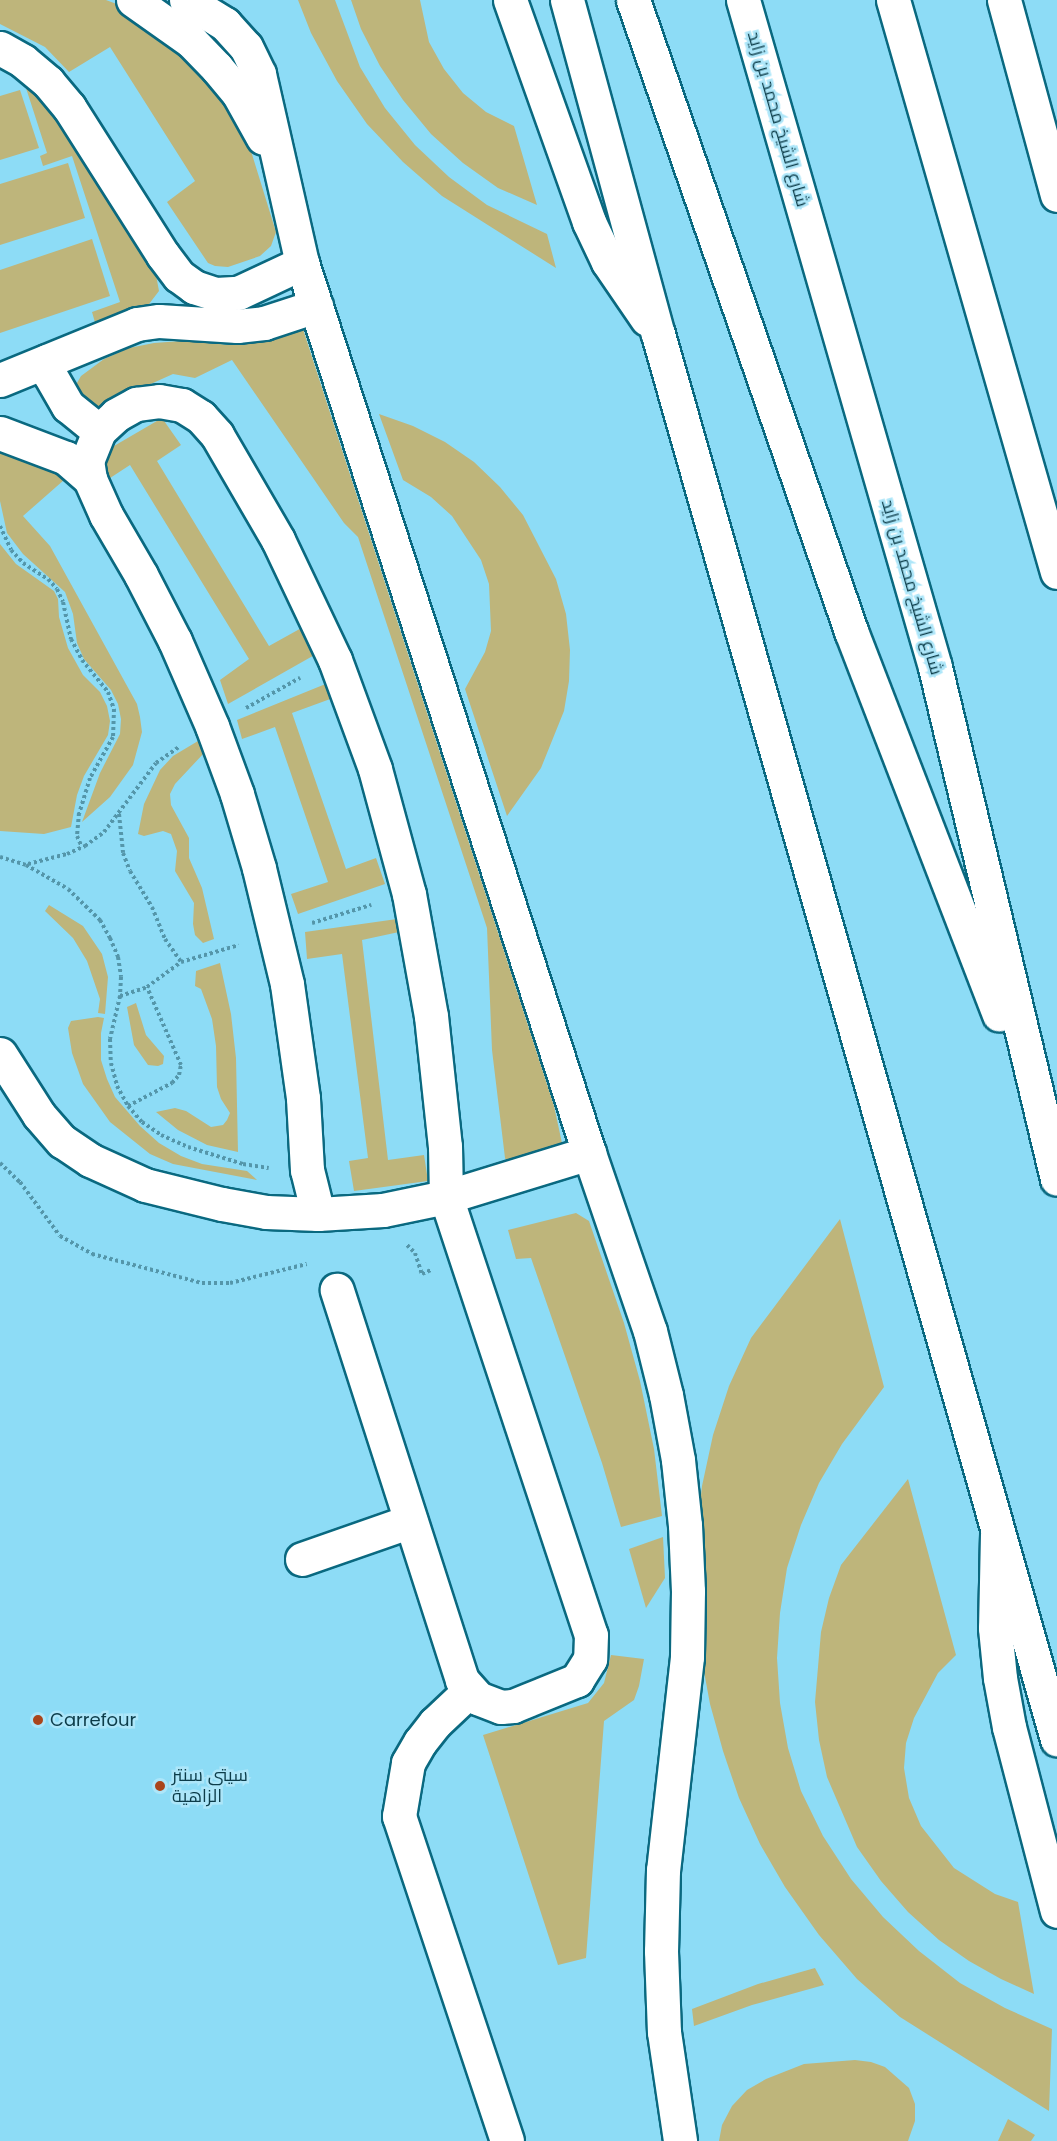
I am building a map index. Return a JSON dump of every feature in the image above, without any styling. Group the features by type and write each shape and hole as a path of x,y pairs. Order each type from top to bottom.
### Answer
{"main road":[{"path":"133,0 191,41 217,68 238,93 279,169"},
{"path":"186,0 225,24 246,47 259,74 302,263 589,1153 650,1331 668,1406 685,1525 688,1591 687,1657 663,1870 661,1951 664,2032 680,2141"},
{"path":"510,0 589,222 608,262 631,299 658,334"},
{"path":"567,0 658,334 1057,1739"},
{"path":"633,0 851,631 1044,1131"},
{"name":"شارع الشيخ محمد بن زايد","path":"743,0 785,139 935,667 1057,1179"},
{"path":"893,0 1057,572"},
{"path":"1004,0 1057,195"},
{"path":"0,48 23,61 48,82 69,106 163,255 179,276 194,287 216,294 238,293 302,263"},
{"path":"159,321 179,276"},
{"path":"0,380 137,324 159,321 237,326 264,323 316,306"},
{"path":"47,361 50,375 68,406 99,431"},
{"path":"318,1214 308,1170 298,1053 285,974 240,805 212,726 175,641 141,574 97,498 90,479 87,461 99,431 116,415 136,404 159,401 182,405 201,417 217,435 278,540 335,660 375,769 409,894 432,1027 445,1146 446,1197 464,1259 591,1635 592,1647 585,1670 577,1680 513,1706 489,1704 469,1690 462,1680 337,1290"},
{"path":"0,433 66,458 90,479"},
{"path":"0,1054 39,1115 62,1141 120,1176 145,1185 222,1204 266,1212 318,1214 383,1210 446,1197 589,1153"},
{"path":"302,1560 411,1521"},
{"path":"998,1530 994,1579 1000,1678 1009,1727 1057,1911"},
{"path":"469,1690 435,1723 420,1742 408,1763 399,1816 507,2141"}],"path":[{"path":"0,526 11,550 23,563 48,579 57,589 63,602 71,639 82,660 108,692 114,709 113,737 90,778 79,813 77,836 82,847"},
{"path":"26,865 82,847 104,832 156,763 212,726 335,660"},
{"path":"118,813 121,843 130,871 152,907 165,939 181,962"},
{"path":"0,857 26,865 68,889 100,921 110,938 121,977 120,996 110,1039 111,1063 117,1086 128,1106 142,1122 161,1135 188,1147 243,1164 308,1170"},
{"path":"128,1106 171,1083 179,1075 181,1065 147,987"},
{"path":"0,1163 20,1182 60,1236 92,1254 202,1283 230,1283 312,1262"},
{"path":"400,1241 415,1253 422,1274 464,1259"}],"shaded area":[{"path":"0,0 106,0 122,6 177,46 225,101 251,151 276,232 271,246 260,256 228,267 208,263 167,202 195,181 110,47 69,72 45,47 0,24"},
{"path":"298,0 335,0 360,67 385,108 415,145 449,177 487,205 547,234 556,268 442,196 403,162 367,124 337,81 311,33"},
{"path":"351,0 420,0 429,42 444,69 463,93 486,112 514,126 537,205 498,188 463,163 431,134 403,100 380,66 361,29"},
{"path":"26,88 32,90 82,155 156,275 159,291 149,304 96,326 92,312 120,302 72,156 43,166 40,156 47,153"},
{"path":"20,90 39,148 0,160 0,96"},
{"path":"68,163 85,218 0,245 0,184"},
{"path":"92,239 110,296 0,333 0,270"},
{"path":"303,329 554,1106 562,1143 508,1164 505,1158 492,1050 487,928 358,537 344,523 232,360 195,378 173,374 95,409 74,388 81,376 104,359 129,348 181,341 231,345"},
{"path":"379,414 413,426 445,442 474,462 500,487 523,515 556,579 566,614 570,650 569,681 564,711 541,768 507,816 465,689 485,652 491,631 489,584 481,560 452,516 431,497 403,480"},
{"path":"162,418 181,445 157,461 269,646 305,626 318,653 228,704 220,680 249,659 130,465 107,480 103,464 114,446"},
{"path":"0,448 46,465 64,480 23,516 50,546 137,704 140,717 142,732 133,765 110,797 82,822 100,773 120,734 121,719 118,704 111,690 84,659 77,643 73,614 65,592 23,554 7,533 0,501"},
{"path":"0,544 16,564 54,591 58,599 59,617 68,648 83,675 100,692 107,706 110,721 108,735 84,776 77,795 71,827 44,834 0,831"},
{"path":"328,683 333,698 292,713 346,869 376,858 385,884 298,914 291,894 328,882 275,727 242,739 237,720"},
{"path":"198,741 204,753 175,784 170,794 171,805 189,838 189,858 202,888 214,939 203,943 195,935 194,903 175,871 177,851 171,834 163,831 144,836 138,834 144,804 160,770 173,756"},
{"path":"49,905 83,926 102,954 108,977 105,1014 98,1013 100,999 87,961 73,938 45,911"},
{"path":"397,919 399,932 362,940 388,1160 424,1155 428,1181 354,1191 349,1161 368,1158 342,954 307,959 305,932"},
{"path":"220,963 231,1014 236,1058 238,1152 207,1145 178,1130 156,1112 175,1108 186,1111 211,1127 223,1125 227,1120 230,1113 217,1087 216,1046 212,1019 201,989 195,986 196,971"},
{"path":"136,1003 146,1035 164,1056 163,1064 158,1066 148,1065 134,1045 127,1007"},
{"path":"104,1018 101,1033 101,1060 107,1079 115,1097 140,1126 159,1143 181,1156 202,1164 247,1171 257,1180 173,1164 150,1154 110,1122 83,1084 72,1053 68,1028 71,1021"},
{"path":"576,1213 589,1221 624,1323 640,1381 654,1449 662,1516 621,1527 602,1463 531,1258 516,1259 508,1230"},
{"path":"840,1219 884,1387 842,1444 819,1483 801,1525 787,1568 780,1613 777,1658 780,1703 788,1748 801,1791 823,1836 851,1879 883,1917 919,1951 960,1983 1005,2008 1052,2029 1049,2111 900,2017 857,1979 819,1935 785,1887 760,1844 739,1798 710,1704 700,1650 696,1541 702,1486 713,1435 729,1386 751,1338"},
{"path":"908,1479 956,1655 938,1673 914,1718 906,1743 904,1768 909,1798 921,1826 954,1868 995,1894 1018,1902 1034,1994 969,1961 939,1940 908,1912 881,1881 857,1847 827,1777 819,1740 815,1702 821,1632 829,1598 841,1565"},
{"path":"663,1537 665,1578 646,1608 629,1549"},
{"path":"611,1655 644,1659 634,1700 604,1721 586,1958 558,1965 483,1735 588,1703 604,1683"},
{"path":"815,1968 824,1985 752,2005 694,2026 692,2009 758,1984"},
{"path":"855,2060 885,2067 909,2088 915,2104 915,2121 908,2141 719,2141 722,2125 732,2106 747,2090 766,2079 804,2064"},
{"path":"1008,2119 1035,2135 1031,2141 998,2141"}],"place":[{"name":"Carrefour","path":"38,1720"},
{"name":"سيتي سنتر الزاهية","path":"160,1786"}]}
